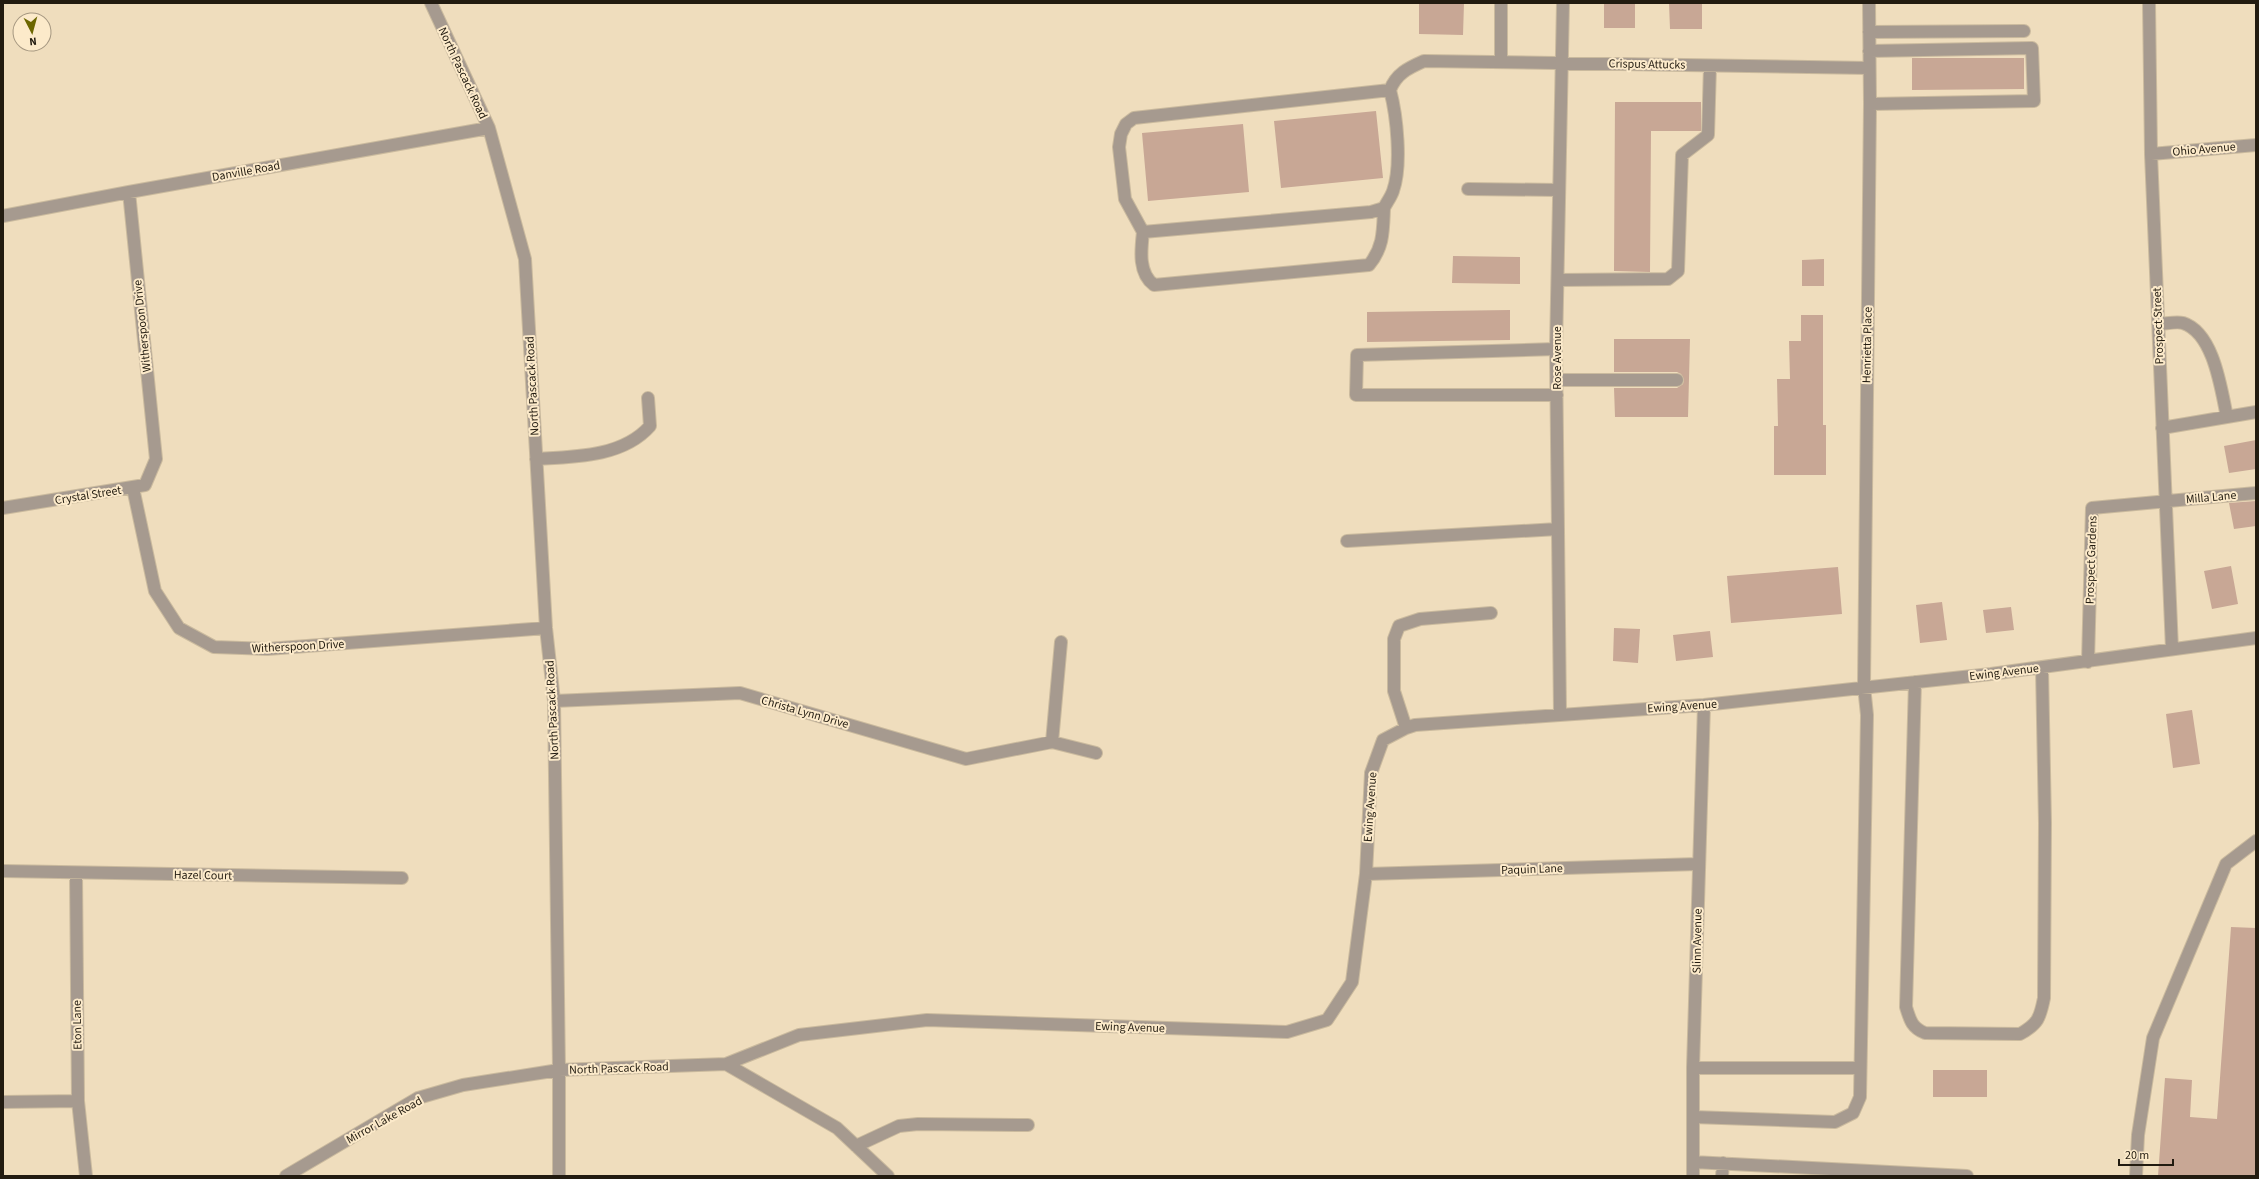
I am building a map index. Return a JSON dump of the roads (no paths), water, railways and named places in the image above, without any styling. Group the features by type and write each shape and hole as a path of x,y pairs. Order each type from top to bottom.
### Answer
{"street":[{"name":"North Pascack Road","path":"431,3 489,128 525,259 546,628 554,701 559,1070 726,1064"},
{"path":"1501,3 1501,62"},
{"name":"Rose Avenue","path":"1560,714 1556,349 1563,3"},
{"name":"Henrietta Place","path":"1693,1117 1835,1122 1853,1113 1860,1097 1867,715 1864,686 1870,104 1869,3"},
{"name":"Prospect Street","path":"2149,3 2151,154 2172,649"},
{"path":"1869,32 2024,31"},
{"path":"1869,51 2032,48 2034,101 1870,104"},
{"name":"Crispus Attucks","path":"1390,90 1394,79 1408,68 1424,61 1869,68"},
{"path":"1558,280 1668,279 1678,271 1682,155 1708,135 1710,66"},
{"path":"1390,90 1396,133 1397,172 1393,191 1384,208 1381,245 1377,255 1369,265 1154,285 1148,281 1142,268 1143,232 1125,199 1119,147 1121,134 1126,124 1134,118 1390,90"},
{"name":"Danville Road","path":"3,216 489,128"},
{"name":"Ohio Avenue","path":"2151,154 2256,145"},
{"path":"1468,189 1559,190"},
{"name":"Witherspoon Drive","path":"129,192 156,459"},
{"path":"1143,232 1371,212 1384,208"},
{"path":"2158,324 2182,322 2198,332 2208,349 2220,381 2227,417"},
{"path":"1556,349 1357,356 1356,395 1557,395"},
{"path":"1557,380 1677,380"},
{"path":"536,458 589,456 640,437 650,426 648,398"},
{"path":"2162,428 2256,412"},
{"name":"Crystal Street","path":"3,508 145,485 156,459"},
{"name":"Witherspoon Drive","path":"133,488 155,591 179,628 214,647 267,649 546,628"},
{"name":"Milla Lane","path":"2166,501 2256,493"},
{"name":"Prospect Gardens","path":"2088,662 2092,508 2166,501"},
{"path":"1347,540 1558,528"},
{"path":"1406,728 1394,691 1394,639 1399,626 1420,619 1491,613"},
{"name":"Ewing Avenue","path":"726,1064 799,1035 927,1020 1287,1032 1327,1020 1352,982 1366,874 1371,772 1383,740 1406,728 1560,714 1704,705 1864,686 2042,668 2256,638"},
{"path":"1052,742 1061,642"},
{"path":"1915,682 1906,1007 1909,1020 1915,1029 1925,1033 2020,1034 2033,1027 2041,1015 2044,998 2046,824 2042,668"},
{"name":"Christa Lynn Drive","path":"554,701 740,693 966,759 1052,742 1096,753"},
{"name":"Slinn Avenue","path":"1693,1176 1698,864 1704,705"},
{"path":"2136,1176 2138,1135 2153,1038 2226,864 2256,841"},
{"name":"Paquin Lane","path":"1366,874 1698,864"},
{"name":"Hazel Court","path":"3,871 76,874 402,878"},
{"name":"Eton Lane","path":"76,874 78,1101 86,1176"},
{"path":"726,1064 836,1128 888,1176"},
{"path":"1694,1068 1860,1068"},
{"path":"558,1176 559,1070"},
{"name":"Mirror Lake Road","path":"286,1176 418,1098 463,1084 559,1070"},
{"path":"3,1102 78,1101"},
{"path":"856,1146 899,1126 918,1124 1028,1125"},
{"path":"1693,1162 1968,1176"},
{"path":"1722,1176 1723,1163"}]}
